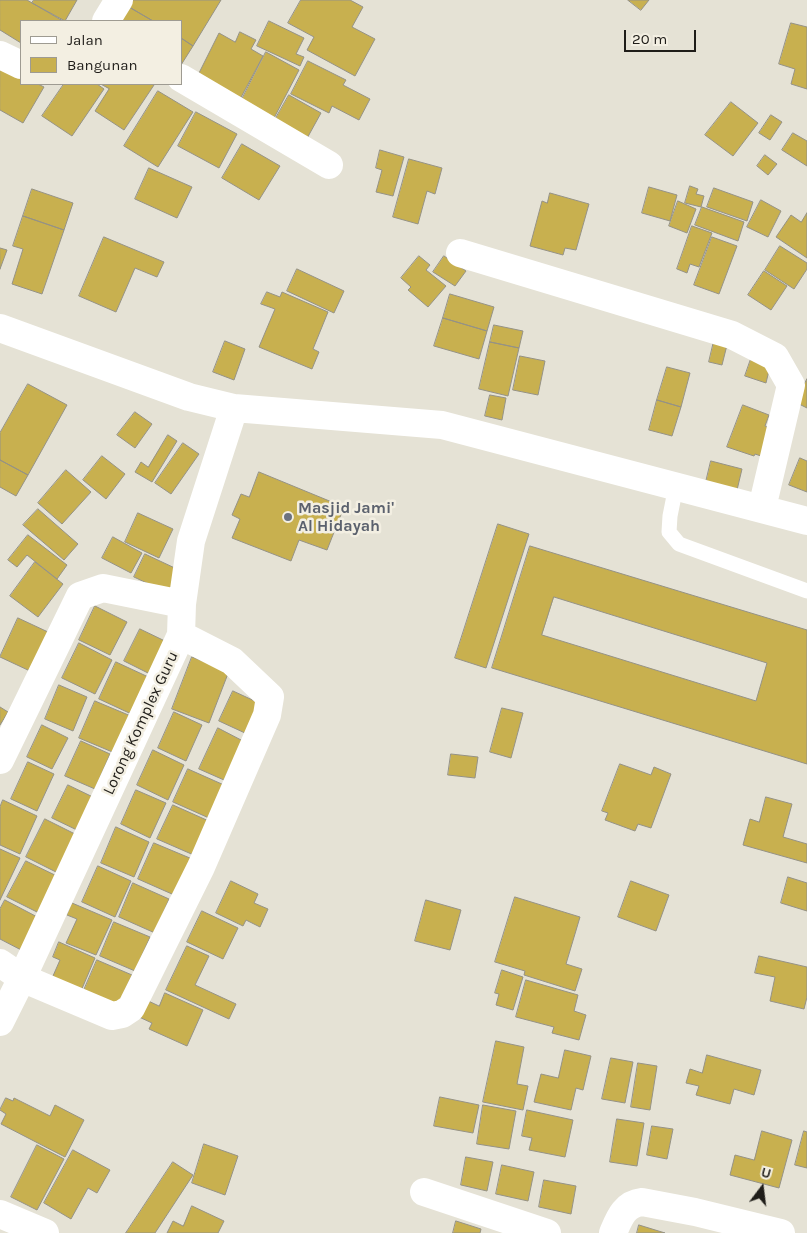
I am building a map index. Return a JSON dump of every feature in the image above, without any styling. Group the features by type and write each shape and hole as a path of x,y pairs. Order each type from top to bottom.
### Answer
{"street":[{"path":"107,20 119,0"},
{"path":"0,55 20,65"},
{"path":"182,79 330,165"},
{"path":"460,253 732,335 775,357 791,385 762,508"},
{"path":"0,328 189,397 234,408 442,424 807,520"},
{"name":"Lorong Komplex Guru","path":"0,1022 11,970 181,634 182,604 191,541 234,408"},
{"path":"0,760 80,596 103,588 182,604"},
{"path":"11,970 112,1016 122,1014 131,1008 201,867 267,715 270,697 232,661 181,634"},
{"path":"424,1192 547,1233"},
{"path":"614,1233 622,1212 636,1202 642,1202 691,1222 781,1233"},
{"path":"0,1214 46,1233"}],"lane":[{"path":"676,486 669,532 679,544 807,591"}],"building":[{"path":"0,0 27,0 61,20 20,20 20,42 0,30"},
{"path":"34,0 77,0 66,20 32,3"},
{"path":"133,0 221,0 193,46 182,39 182,20 151,20 129,7"},
{"path":"301,0 350,0 363,7 352,27 375,39 355,76 307,50 314,37 288,23"},
{"path":"628,0 649,0 641,10"},
{"path":"129,7 151,20 121,20"},
{"path":"269,21 304,38 296,54 304,57 300,66 257,46"},
{"path":"791,23 807,27 807,89 791,84 795,69 779,64"},
{"path":"240,32 256,40 251,49 263,56 238,103 195,81 219,33 235,42"},
{"path":"182,39 193,46 182,63"},
{"path":"266,52 299,70 273,120 240,103"},
{"path":"308,61 346,80 343,85 370,99 359,120 332,106 329,113 291,94"},
{"path":"0,63 20,73 20,85 40,85 44,87 23,123 0,110"},
{"path":"63,85 98,85 104,89 72,136 42,116"},
{"path":"103,85 154,85 124,130 95,111 109,89"},
{"path":"158,91 193,112 158,167 124,146"},
{"path":"289,95 321,113 305,142 272,125"},
{"path":"731,102 758,123 733,156 705,135"},
{"path":"196,112 237,134 219,168 178,146"},
{"path":"771,115 782,122 770,140 759,133"},
{"path":"793,133 807,141 807,166 782,150"},
{"path":"242,144 280,166 259,200 222,178"},
{"path":"380,150 404,157 393,196 376,192 382,170 376,168"},
{"path":"765,155 777,164 768,175 757,166"},
{"path":"409,159 442,168 435,194 427,191 418,224 393,217"},
{"path":"149,168 192,187 177,218 135,199"},
{"path":"690,186 698,189 696,194 704,196 701,207 685,203"},
{"path":"649,187 677,195 670,221 642,213"},
{"path":"714,188 753,202 747,221 707,207"},
{"path":"32,189 73,203 64,230 23,216"},
{"path":"550,193 589,204 576,250 565,248 563,255 530,246 542,201 547,203"},
{"path":"761,200 781,211 768,237 747,227"},
{"path":"678,201 696,209 687,233 669,226"},
{"path":"702,207 744,222 738,241 695,225"},
{"path":"807,213 807,258 776,237 791,215 801,222"},
{"path":"23,216 64,230 42,294 12,284 23,249 13,246"},
{"path":"692,226 712,233 699,267 690,264 687,273 677,269"},
{"path":"104,237 164,262 157,277 135,268 116,312 79,296"},
{"path":"712,237 737,246 719,294 694,285"},
{"path":"780,246 807,263 807,269 794,289 765,270"},
{"path":"0,248 7,250 0,269"},
{"path":"419,256 430,265 426,270 446,286 428,307 408,290 411,287 401,278"},
{"path":"444,256 466,271 455,286 433,272"},
{"path":"297,269 344,291 334,313 287,291"},
{"path":"764,271 787,286 771,310 748,295"},
{"path":"267,292 280,297 282,292 328,312 313,349 319,352 312,369 259,347 275,309 261,304"},
{"path":"450,294 494,307 487,331 443,318"},
{"path":"443,318 487,331 479,359 434,346"},
{"path":"494,325 523,331 519,348 490,342"},
{"path":"225,341 245,349 234,380 213,372"},
{"path":"714,341 727,345 722,365 709,362"},
{"path":"490,342 519,348 508,396 479,389"},
{"path":"520,356 545,361 538,395 513,390"},
{"path":"752,356 771,362 766,383 745,376"},
{"path":"667,367 690,373 681,407 657,400"},
{"path":"807,379 807,408 795,402"},
{"path":"28,384 67,405 28,475 0,460 0,433"},
{"path":"490,395 506,398 502,420 485,416"},
{"path":"657,400 681,407 672,436 649,430"},
{"path":"743,405 769,415 765,426 776,431 767,458 755,454 754,456 727,447"},
{"path":"135,412 152,424 135,448 117,435"},
{"path":"168,435 177,441 152,482 135,472 141,462 148,467"},
{"path":"183,443 199,454 171,494 155,483"},
{"path":"102,456 125,474 106,499 83,480"},
{"path":"800,458 807,461 807,492 789,485"},
{"path":"0,460 28,475 16,496 0,487"},
{"path":"711,461 742,469 737,490 706,482"},
{"path":"66,470 91,492 62,524 38,503"},
{"name":"Masjid Jami' Al Hidayah","path":"259,472 344,507 327,550 299,540 291,561 232,538 240,519 232,515 241,494 249,497"},
{"path":"38,509 78,544 64,560 23,525"},
{"path":"138,513 173,529 159,558 125,542"},
{"path":"498,524 529,534 486,668 455,658"},
{"path":"28,535 67,565 57,579 27,555 17,567 8,560"},
{"path":"113,537 142,553 131,573 102,558"},
{"path":"530,546 807,630 807,764 492,668","holes":["554,597 767,663 756,701 542,635"]},
{"path":"145,554 179,570 168,593 134,577"},
{"path":"35,562 63,584 38,617 10,596"},
{"path":"95,606 127,622 110,655 79,640"},
{"path":"18,618 48,632 30,671 0,657"},
{"path":"140,629 167,642 150,674 124,661"},
{"path":"79,643 112,660 95,694 62,678"},
{"path":"192,657 229,671 209,723 172,709"},
{"path":"116,662 157,681 140,718 99,699"},
{"path":"59,685 87,697 73,731 45,719"},
{"path":"233,691 259,703 245,733 219,721"},
{"path":"95,701 138,719 122,756 79,738"},
{"path":"0,707 8,712 0,725"},
{"path":"502,708 523,713 511,758 490,752"},
{"path":"174,712 202,725 186,761 158,748"},
{"path":"42,725 68,738 52,769 27,757"},
{"path":"218,728 243,741 224,780 199,769"},
{"path":"81,741 110,754 95,789 65,776"},
{"path":"153,750 184,765 168,800 137,785"},
{"path":"451,754 478,757 475,778 448,775"},
{"path":"28,762 54,774 37,811 11,799"},
{"path":"620,764 651,775 654,767 671,774 651,828 638,824 635,831 605,820 608,813 602,811"},
{"path":"188,769 224,785 209,818 173,802"},
{"path":"68,785 95,798 79,831 52,818"},
{"path":"136,790 166,803 150,838 121,824"},
{"path":"766,797 792,804 783,837 807,844 807,863 743,845 750,819 759,822"},
{"path":"3,800 37,816 20,854 0,845 0,807"},
{"path":"173,805 211,822 196,856 157,839"},
{"path":"45,819 83,838 64,876 26,857"},
{"path":"116,827 149,842 134,877 101,863"},
{"path":"154,843 197,861 181,898 138,879"},
{"path":"0,849 20,858 0,900"},
{"path":"26,861 63,879 45,916 7,897"},
{"path":"98,866 131,881 115,917 82,902"},
{"path":"788,877 807,883 807,911 781,903"},
{"path":"231,881 258,894 254,903 268,909 260,927 246,920 243,926 216,913"},
{"path":"631,881 669,895 656,931 618,917"},
{"path":"133,883 169,899 155,933 119,917"},
{"path":"515,897 580,917 566,964 582,969 575,991 524,975 525,971 495,962"},
{"path":"5,900 43,920 27,953 0,939 0,909"},
{"path":"426,900 461,910 450,950 415,941"},
{"path":"72,903 112,920 96,955 66,943 77,919 67,915"},
{"path":"202,911 238,928 223,959 187,942"},
{"path":"114,922 150,937 135,971 100,956"},
{"path":"59,942 95,958 78,998 49,985 60,960 53,957"},
{"path":"187,946 209,956 195,985 236,1004 229,1019 166,990"},
{"path":"759,956 807,967 807,997 804,1009 770,1001 775,977 755,973"},
{"path":"97,960 132,975 115,1012 81,997"},
{"path":"502,970 523,977 513,1010 496,1005 499,994 495,993"},
{"path":"526,980 578,995 574,1011 586,1015 579,1040 552,1033 554,1027 516,1017"},
{"path":"165,993 203,1010 187,1046 149,1029 152,1023 137,1016 144,999 159,1006"},
{"path":"496,1041 524,1047 517,1084 528,1086 523,1110 483,1102"},
{"path":"565,1050 591,1056 583,1090 576,1088 571,1110 534,1102 541,1074 558,1078"},
{"path":"707,1055 761,1070 754,1095 734,1089 730,1104 696,1095 699,1086 686,1083 690,1069 702,1073"},
{"path":"611,1058 633,1062 625,1103 602,1099"},
{"path":"638,1063 657,1066 650,1110 631,1107"},
{"path":"440,1097 479,1105 473,1133 434,1126"},
{"path":"6,1098 13,1101 14,1098 50,1116 55,1105 84,1120 65,1157 1,1124 6,1114 0,1110"},
{"path":"483,1105 516,1111 509,1149 477,1144"},
{"path":"527,1110 573,1120 565,1157 529,1150 532,1138 522,1136"},
{"path":"617,1119 644,1123 637,1166 610,1162"},
{"path":"652,1126 673,1129 667,1159 647,1155"},
{"path":"762,1131 792,1140 779,1188 730,1175 735,1155 754,1160"},
{"path":"804,1131 807,1132 807,1168 795,1165"},
{"path":"204,1144 238,1156 225,1195 192,1183"},
{"path":"37,1145 64,1159 37,1210 11,1197"},
{"path":"73,1150 110,1170 97,1193 88,1188 71,1219 44,1203"},
{"path":"466,1157 493,1162 487,1191 461,1185"},
{"path":"173,1162 193,1175 155,1233 126,1233"},
{"path":"502,1165 534,1172 528,1201 496,1194"},
{"path":"544,1180 576,1186 571,1214 539,1207"},
{"path":"192,1206 224,1221 218,1233 167,1233 173,1221 183,1226"},
{"path":"456,1221 481,1229 480,1233 453,1233"},
{"path":"639,1225 665,1233 637,1233"}],"place":[{"name":"Masjid Jami' Al Hidayah","path":"288,517"}]}
